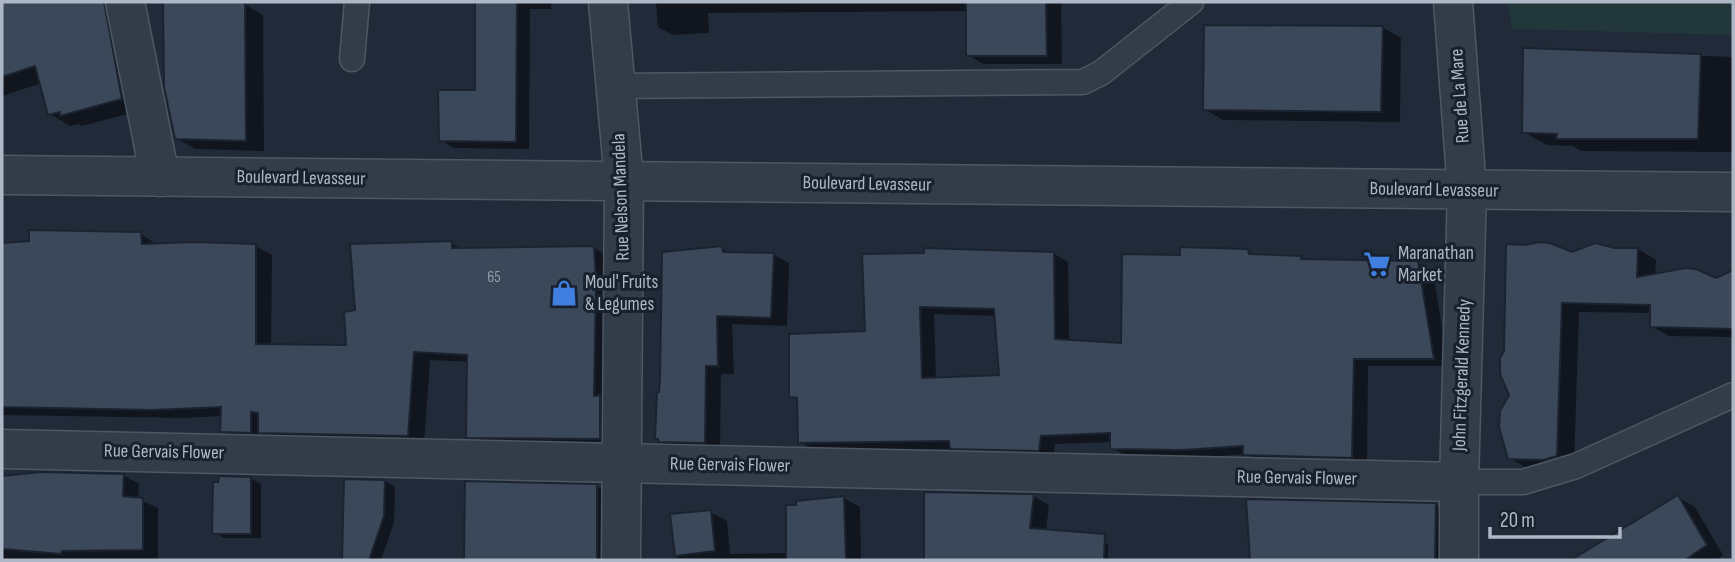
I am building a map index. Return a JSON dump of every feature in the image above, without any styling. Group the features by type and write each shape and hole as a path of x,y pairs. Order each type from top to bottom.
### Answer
{"street":[{"path":"125,2 160,177"},
{"name":"Rue Nelson Mandela","path":"608,2 624,181 621,560"},
{"name":"Rue de La Mare","path":"1453,2 1467,190"},
{"name":"Boulevard Levasseur","path":"2,175 1733,192"},
{"name":"John Fitzgerald Kennedy","path":"1459,560 1467,190"},
{"name":"Rue Gervais Flower","path":"2,449 1459,482"}],"lane":[{"path":"352,59 357,2"},
{"path":"615,86 1083,82 1101,73 1191,2"},
{"path":"1459,482 1523,482 1576,467 1733,396"}],"green space":[{"path":"1508,2 1733,2 1733,35 1512,29"}],"building":[{"path":"2,2 104,2 122,99 60,116 60,112 48,115 35,66 2,77"},
{"path":"163,2 245,2 246,141 175,139 164,87"},
{"path":"475,2 517,2 516,142 439,141 438,90 475,90"},
{"path":"966,2 1046,2 1047,56 966,56"},
{"path":"1204,25 1383,26 1381,112 1203,110"},
{"path":"1523,48 1701,54 1698,139 1556,139 1557,134 1522,133"},
{"path":"29,230 141,232 142,244 256,244 256,344 346,345 344,312 355,310 350,244 452,241 452,248 594,246 594,396 600,395 600,439 466,438 467,355 414,352 408,436 258,433 258,413 251,412 251,433 220,432 221,407 153,410 2,407 2,243 29,241"},
{"path":"1540,242 1572,252 1595,243 1615,248 1638,248 1637,277 1685,268 1696,269 1716,278 1733,270 1733,329 1650,327 1650,305 1562,303 1557,456 1543,460 1508,459 1499,427 1500,411 1509,395 1500,374 1500,358 1504,351 1506,244 1525,245"},
{"path":"722,246 723,252 774,253 771,318 717,316 718,366 706,366 705,443 659,442 655,439 660,379 662,252"},
{"path":"1180,247 1248,249 1249,254 1302,256 1301,259 1418,261 1434,359 1354,359 1352,458 1243,455 1243,446 1182,450 1110,449 1110,433 1041,436 1039,451 950,449 949,441 798,443 797,398 789,397 789,334 865,331 862,254 924,253 924,248 1054,252 1055,339 1121,343 1122,254 1180,255","holes":["920,307 994,309 999,375 922,378"]},
{"path":"41,472 124,474 123,496 143,498 143,550 62,551 61,554 2,549 2,476"},
{"path":"219,476 251,477 251,534 212,534 213,482 218,482"},
{"path":"344,479 385,480 384,516 369,560 342,560"},
{"path":"465,481 597,484 597,560 464,560"},
{"path":"924,492 1034,494 1030,528 1105,534 1104,560 924,560"},
{"path":"1678,495 1707,545 1685,560 1571,560"},
{"path":"844,496 846,560 786,560 786,505 796,505 796,501"},
{"path":"1246,499 1436,503 1435,560 1250,560"},
{"path":"711,510 715,551 675,556 670,514"}],"place":[{"name":"Maranathan Market","path":"1377,264"},
{"name":"Moul' Fruits & Legumes","path":"564,293"}]}
